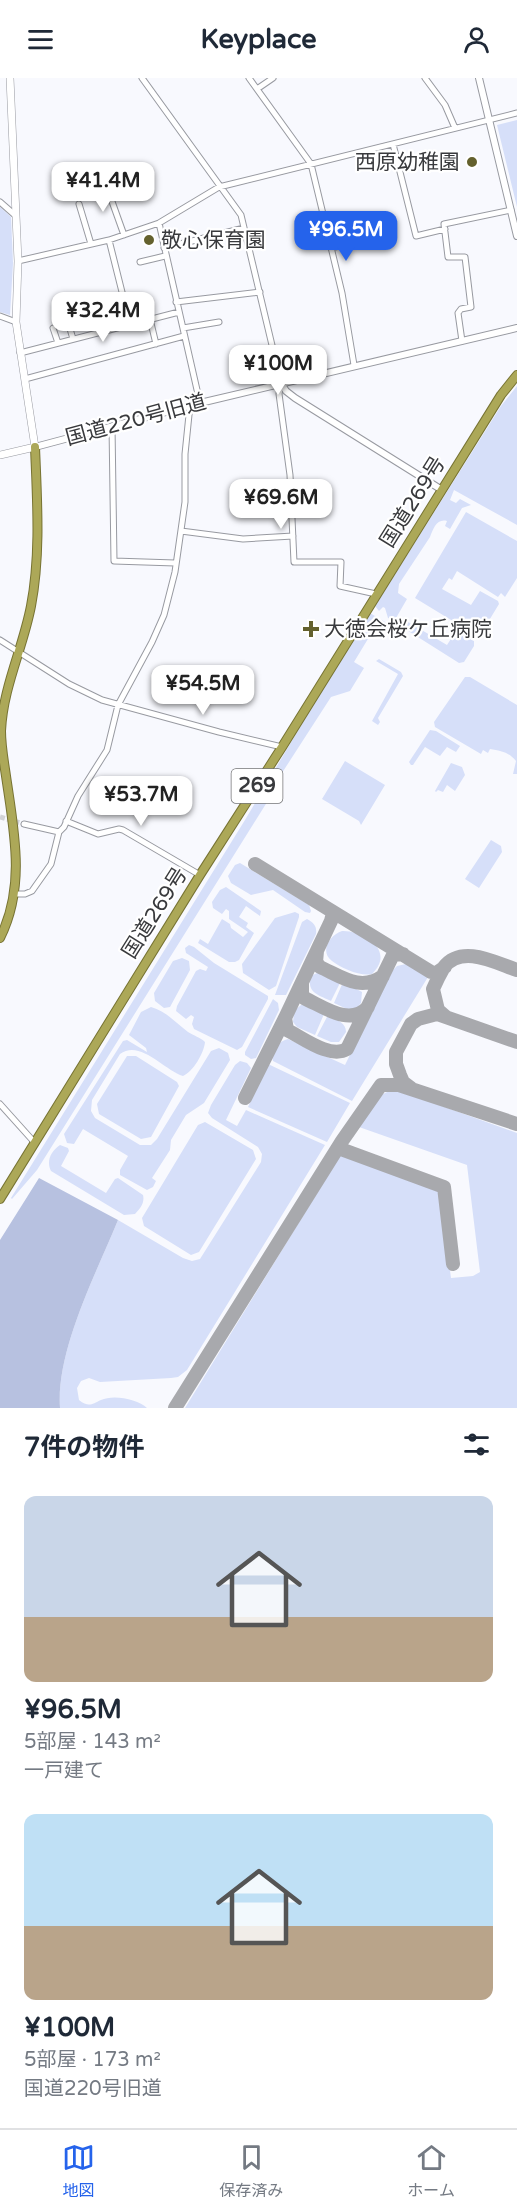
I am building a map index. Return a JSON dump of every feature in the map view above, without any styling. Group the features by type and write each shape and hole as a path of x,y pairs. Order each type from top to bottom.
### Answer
{"highway":[{"name":"国道269号","path":"0,1199 376,594 501,395 517,375"},
{"path":"0,938 15,894 16,845 1,732 8,687 31,608 36,574 35,447"}],"main road":[{"path":"0,455 35,447 15,322 18,261 10,78"}],"street":[{"path":"142,78 241,215 281,383 286,391 442,490"},
{"path":"249,78 311,164 342,293 354,365"},
{"path":"257,89 273,78"},
{"path":"425,78 445,105 455,128"},
{"path":"479,78 517,236"},
{"path":"18,261 109,240 159,223 219,187 517,113"},
{"path":"393,144 416,236 445,229"},
{"path":"105,182 123,235"},
{"path":"0,202 17,217"},
{"path":"79,204 91,244"},
{"path":"462,341 460,309 471,308 465,256 448,257 444,224 511,210"},
{"path":"159,223 200,402"},
{"path":"164,248 244,228"},
{"path":"109,240 123,296"},
{"path":"331,248 363,240"},
{"path":"140,262 165,256"},
{"path":"176,302 260,292"},
{"path":"20,353 179,312"},
{"path":"100,315 103,331"},
{"path":"0,316 15,322"},
{"path":"73,339 68,322 81,318"},
{"path":"150,319 156,344"},
{"path":"183,328 219,322"},
{"path":"53,328 58,343"},
{"name":"国道220号旧道","path":"35,447 200,402 517,328"},
{"path":"25,379 184,336"},
{"path":"281,383 279,394 290,475 294,562 341,562 340,586 376,594"},
{"path":"15,894 32,891 45,873 55,852 59,832 62,831 78,796 107,750 118,705 164,615 176,563 185,502 185,454 190,405"},
{"path":"112,426 114,561 176,563"},
{"path":"181,531 243,539 293,536"},
{"path":"0,640 69,684 118,705 282,747"},
{"path":"66,822 98,834 123,830 200,875"},
{"path":"24,824 59,832"},
{"path":"0,1104 34,1143"}],"shaded area":[{"path":"517,120 517,207 497,125"},
{"path":"0,207 11,217 13,263 10,315 0,312"},
{"path":"517,386 517,525 454,490 450,500 456,503 460,499 471,505 462,508 450,529 445,526 447,521 444,520 436,525 399,584 398,593 407,599 396,618 392,620 388,618 385,608 379,611 375,606 501,406"},
{"path":"466,512 517,541 517,578 505,597 501,593 498,597 457,571 452,580 449,578 442,589 471,605 480,591 498,601 499,604 479,637 415,598"},
{"path":"370,613 389,627 386,633 383,632 385,627 377,624 354,662 364,668 350,691 331,697 37,1170 12,1199 245,820 345,651"},
{"path":"403,619 447,645 456,631 474,641 474,646 464,662 459,663 402,627 400,623"},
{"path":"379,659 401,672 403,676 378,718 380,722 378,725 372,721 398,674 376,661"},
{"path":"465,677 470,677 517,705 517,774 513,774 516,761 508,754 490,749 488,753 483,750 481,754 435,727 434,722"},
{"path":"430,730 436,731 460,746 456,752 447,747 440,756 425,747 411,765 409,762"},
{"path":"345,761 385,785 361,825 359,821 322,799"},
{"path":"451,763 462,767 465,775 455,791 447,785 443,792 438,790 436,792 435,791"},
{"path":"491,840 501,846 502,852 479,888 465,879"},
{"path":"240,863 309,905 310,913 273,890 251,895 231,883 228,876 235,865"},
{"path":"226,887 261,911 260,916 246,906 239,917 248,923 246,927 254,933 239,960 235,962 229,962 198,943 200,939 208,944 222,919 243,937 248,932 229,919 229,911 226,909 222,914 213,908 212,902 220,890"},
{"path":"295,912 299,914 299,917 276,986 269,990 243,973 242,964 275,918"},
{"path":"307,919 314,925 316,934 286,995 275,995 302,922"},
{"path":"342,931 367,938 379,950 381,957 379,966 372,974 351,971 336,964 328,957 326,948 330,940"},
{"path":"189,945 268,996 242,1047 237,1050 194,1029 192,1024 194,1017 191,1015 186,1019 176,1011 196,971 200,969 206,971 208,967 186,953 185,948"},
{"path":"182,958 189,961 190,970 170,1007 164,1008 155,1001 154,993 173,961"},
{"path":"406,964 428,977 352,1101 273,1061 276,1047 288,1039 345,1065 390,973 397,966"},
{"path":"321,971 341,981 331,1001 315,993 310,986 311,976"},
{"path":"343,982 362,992 361,1003 356,1009 349,1010 334,1003"},
{"path":"273,999 278,1003 279,1010 256,1058 251,1059 245,1055 245,1052"},
{"path":"301,1005 307,1005 324,1014 315,1035 297,1027 293,1022 294,1011"},
{"path":"151,1007 166,1014 205,1042 200,1057 191,1071 183,1076 136,1050 128,1050 120,1054 92,1100 91,1111 95,1118 140,1145 151,1145 157,1139 211,1051 219,1048 228,1053 230,1060 204,1103 186,1115 171,1140 170,1150 152,1178 156,1181 153,1187 147,1190 120,1175 120,1170 128,1156 83,1129 74,1144 67,1143 64,1134 123,1041 127,1040 147,1052 146,1048 129,1035 141,1012"},
{"path":"328,1015 340,1022 346,1029 339,1042 331,1042 317,1036"},
{"path":"127,1056 136,1056 177,1082 179,1086 151,1137 141,1139 99,1114 97,1104"},
{"path":"240,1061 247,1063 251,1068 226,1120 237,1126 246,1110 325,1145 187,1370 178,1377 171,1378 100,1382 89,1378 81,1381 77,1388 79,1400 88,1405 106,1398 125,1398 147,1408 60,1408 60,1385 71,1337 79,1312 118,1220 183,1258 192,1261 200,1259 261,1162 262,1154 258,1147 212,1118 208,1113 235,1065"},
{"path":"268,1064 350,1103 327,1142 248,1107"},
{"path":"391,1091 403,1092 517,1133 517,1408 185,1408 341,1154 439,1188 451,1278 473,1276 480,1272 467,1165 359,1127 371,1105 380,1096"},
{"path":"205,1122 253,1150 256,1159 199,1252 191,1255 144,1226 142,1218 198,1125"},
{"path":"60,1145 68,1148 69,1151 61,1166 106,1193 118,1178 143,1195 143,1203 139,1210 135,1214 124,1215 51,1171 50,1156"},
{"path":"39,1178 118,1220 71,1337 60,1385 60,1408 0,1408 0,1240"}],"taxiway":[{"path":"255,864 431,972 436,973 445,967"},
{"path":"330,910 333,913 331,921 285,1018 287,1030 325,1049 333,1051 347,1049 393,955 403,954"},
{"path":"317,951 316,962 320,967 344,978 367,983 383,976"},
{"path":"446,1017 438,1010 433,989 444,967 451,960 469,956 479,957 517,970"},
{"path":"302,982 304,998 328,1010 353,1015 361,1013 368,1007"},
{"path":"411,1088 403,1082 400,1075 396,1064 396,1052 411,1024 418,1019 437,1014 517,1042"},
{"path":"245,1098 285,1018"},
{"path":"175,1408 342,1141 381,1085 399,1085 517,1124"},
{"path":"338,1148 444,1187 453,1264"}],"tunnel":[{"path":"0,817 24,824"}],"place":[{"name":"西原幼稚園","path":"472,162"},
{"name":"敬心保育園","path":"149,240"},
{"name":"大徳会桜ケ丘病院","path":"311,629"}]}
